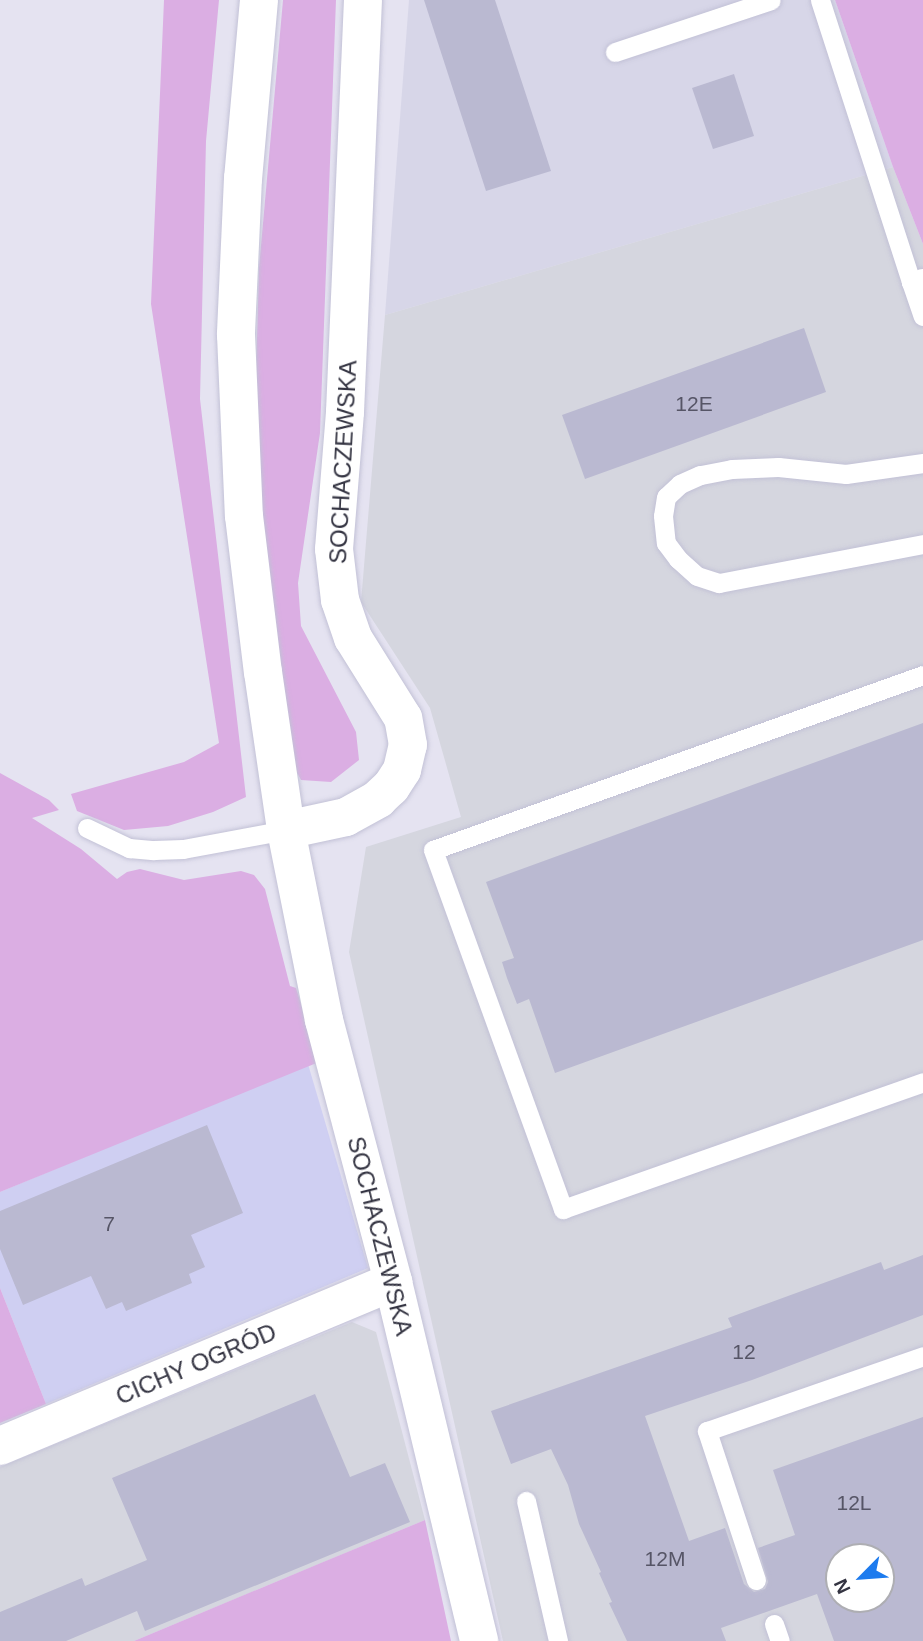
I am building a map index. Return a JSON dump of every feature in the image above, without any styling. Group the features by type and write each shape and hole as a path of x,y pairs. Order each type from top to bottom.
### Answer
{"street":[{"name":"SOCHACZEWSKA","path":"259,0 243,178 236,334 238,424 244,516 286,830 324,1020 393,1282 479,1641"},
{"name":"SOCHACZEWSKA","path":"286,830 346,817 378,799 391,787 402,770 408,745 403,718 353,638 341,600 334,549 345,412 363,0"},
{"name":"CICHY OGRÓD","path":"0,1446 393,1282"}],"lane":[{"path":"615,52 771,0"},
{"path":"820,0 917,280 923,316"},
{"path":"923,463 846,474 778,467 732,469 701,475 680,484 666,497 663,516 666,543 678,559 697,576 719,583 923,544"},
{"path":"923,674 433,850 564,1209 923,1082"},
{"path":"87,828 129,848 154,850 183,849 286,830"},
{"path":"756,1580 707,1431 923,1356"},
{"path":"526,1501 558,1641"}],"shaded area":[{"path":"164,0 219,0 206,141 200,399 246,797 213,812 168,826 124,830 77,811 71,794 184,762 219,743 151,304"},
{"path":"283,0 336,0 320,433 298,583 301,626 356,732 359,760 331,782 301,780 286,752 254,445 259,268"},
{"path":"409,0 835,0 893,167 385,315"},
{"path":"835,0 923,0 923,244 893,167"},
{"path":"893,167 923,244 923,1641 503,1641 349,952 366,847 461,817 430,708 361,602 385,315"},
{"path":"0,773 49,800 59,810 32,818 81,849 117,879 127,872 140,869 184,880 241,871 254,875 265,889 290,986 296,988 319,1062 0,1192"},
{"path":"308,1064 368,1268 46,1404 0,1288 0,1192"},
{"path":"0,1288 46,1404 0,1423"},
{"path":"352,1322 376,1332 425,1520 134,1641 0,1641 0,1467"},
{"path":"425,1520 451,1641 134,1641 316,1565"}],"building":[{"path":"424,0 495,0 551,171 486,191"},
{"path":"734,74 754,136 713,149 692,88"},
{"path":"804,328 826,392 585,479 562,415"},
{"path":"923,723 923,940 555,1073 529,999 517,1004 507,978 502,962 514,958 486,882"},
{"path":"207,1125 243,1213 191,1235 205,1267 189,1274 192,1283 126,1311 122,1302 106,1309 91,1276 23,1305 0,1249 0,1211"},
{"path":"923,1255 923,1315 752,1380 645,1416 689,1541 725,1528 744,1584 754,1592 765,1589 768,1582 758,1548 795,1535 773,1470 923,1417 923,1641 834,1641 817,1594 721,1628 726,1641 627,1641 609,1603 612,1602 599,1573 601,1572 579,1524 568,1485 551,1449 511,1464 491,1411 732,1327 728,1318 881,1262 884,1270"},
{"path":"315,1394 350,1477 385,1463 410,1522 145,1631 137,1611 66,1641 0,1641 0,1612 82,1578 85,1586 147,1560 112,1478"}]}
